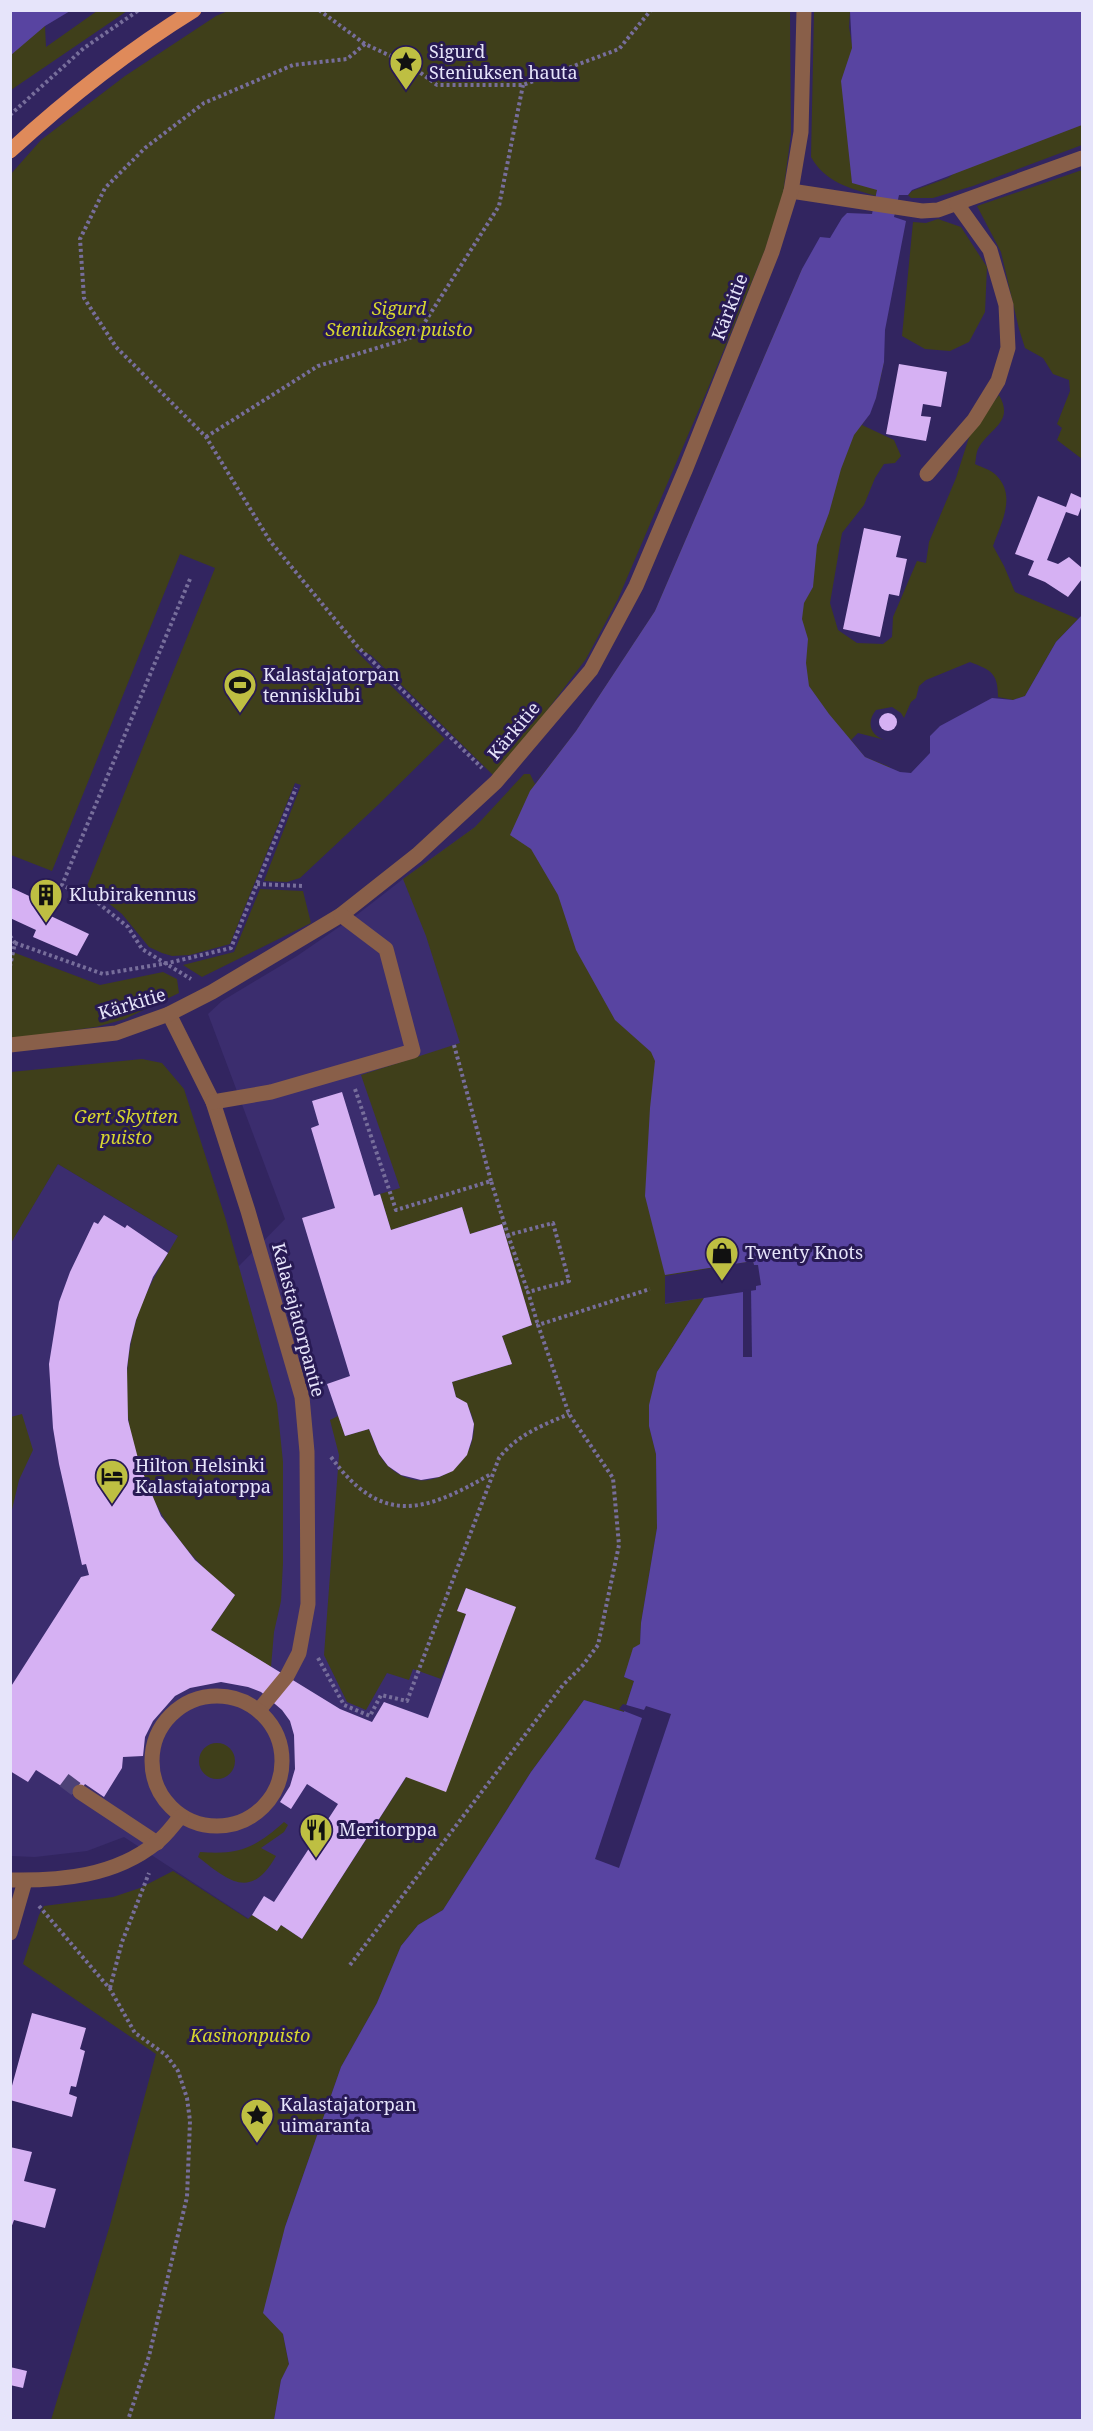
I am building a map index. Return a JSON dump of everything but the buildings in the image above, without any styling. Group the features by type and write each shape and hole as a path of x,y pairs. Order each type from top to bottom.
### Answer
{"main road":[{"path":"10,151 65,100 149,38 194,10"}],"street":[{"name":"Kärkitie","path":"10,1045 116,1033 169,1014 212,992 341,915 417,855 496,782 591,670 636,586 768,263 790,191 801,132 804,10"},
{"path":"790,191 922,211 938,210 1083,158"},
{"path":"927,474 974,420 998,381 1008,348 1006,305 990,250 957,204"},
{"path":"213,1102 271,1092 413,1051 386,949 341,915"},
{"name":"Kalastajatorpantie","path":"169,1014 213,1102 248,1211 302,1397 308,1452 308,1604 299,1653 287,1676 259,1710"},
{"path":"210,1696 229,1696 259,1710 269,1720 277,1734 283,1753 283,1769 277,1787 268,1802 255,1815 238,1823 219,1827 202,1824 181,1816 162,1796 153,1772 152,1754 156,1737 167,1719 180,1707 193,1700 210,1696"},
{"path":"80,1792 157,1843"},
{"path":"10,1933 18,1881 65,1879 96,1873 122,1863 157,1843 181,1816"}],"path":[{"path":"10,115 84,48 139,10"},
{"path":"320,10 365,44 410,65 437,85 523,85 619,50 651,10"},
{"path":"365,44 347,59 293,65 204,103 145,148 105,188 80,239 84,298 116,347 206,437 270,541 358,647 496,782"},
{"path":"206,437 318,366 417,336 500,206 523,85"},
{"path":"190,579 62,885 98,903 128,927 142,949 212,992"},
{"path":"10,936 15,943 103,974 168,963 231,948 296,788"},
{"path":"257,884 302,886"},
{"path":"10,966 15,943"},
{"path":"351,1965 563,1684 598,1645 619,1545 613,1478 569,1414 491,1181 454,1045"},
{"path":"351,1078 396,1210 491,1181"},
{"path":"508,1235 553,1223 569,1281 528,1292"},
{"path":"538,1325 650,1289"},
{"path":"317,1655 344,1705 370,1716 381,1695 407,1701 499,1458 509,1445 532,1430 569,1414"},
{"path":"331,1457 346,1478 374,1500 398,1506 429,1505 458,1493 492,1474"},
{"path":"110,1989 122,1942 148,1878"},
{"path":"36,1903 110,1989 135,2033 166,2055 178,2071 187,2098 190,2121 187,2197 149,2356 128,2421"}],"shaded area":[{"path":"11,10 70,11 45,26 11,55"},
{"path":"850,11 1082,11 1082,125 912,190 908,195 899,195 894,217 906,221 885,330 884,362 876,398 870,414 854,435 841,469 829,513 817,545 813,587 804,603 802,619 808,639 806,663 809,686 865,757 900,772 911,773 930,753 930,736 940,726 992,698 1013,700 1025,696 1056,642 1082,615 1082,2420 274,2420 281,2380 289,2364 283,2334 263,2313 285,2227 341,2067 377,2003 401,1946 418,1925 443,1910 531,1772 584,1700 624,1712 634,1681 624,1677 633,1648 640,1644 641,1623 657,1528 656,1454 649,1426 649,1405 657,1372 704,1298 756,1290 756,1286 761,1285 758,1265 754,1265 753,1261 665,1275 645,1196 655,1061 651,1052 615,1020 576,950 558,895 531,849 510,835 530,791 576,731 655,611 802,269 820,237 830,238 847,213 872,214 877,190 852,183 841,81 852,48"},
{"path":"487,815 665,1275 664,1303 704,1298 673,1349 377,2003 124,1837 87,1851 35,1857 11,1856 10,1243 58,1164 178,1236 239,1266 285,1219 208,1014 222,1001 297,956 358,914 475,827"}],"green space":[{"path":"97,11 127,11 11,90 11,14 45,26 46,47"},
{"name":"Sigurd Steniuksen puisto","path":"228,11 790,11 791,134 783,194 765,250 618,599 586,659 496,778 371,655 353,648 445,739 300,878 287,882 264,881 301,785 295,783 230,944 190,955 172,956 149,947 122,914 87,886 215,568 180,554 52,871 11,855 10,175 41,140 125,76 216,16"},
{"path":"814,11 850,11 849,27 877,190 876,196 839,183 823,173 811,157"},
{"path":"1082,68 1082,145 973,186 933,198 911,198 908,195 912,191 948,178"},
{"path":"1082,170 1082,459 1057,440 1062,428 1057,424 1070,391 1069,380 1053,374 1043,358 1025,348 1001,252 977,206"},
{"path":"938,219 961,227 987,267 985,312 969,342 950,351 925,349 902,336 913,222 926,223"},
{"name":"Kasinonpuisto","path":"802,269 807,283 751,1114 754,1265 753,1261 665,1276 665,1304 704,1298 657,1372 649,1426 656,1454 657,1528 641,1623 640,1644 624,1677 634,1681 624,1712 584,1700 531,1772 443,1910 418,1925 401,1946 377,2003 341,2067 285,2227 283,2334 289,2365 281,2380 274,2420 51,2420 110,2225 156,2054 23,1964 39,1915 44,1906 113,1897 140,1888 173,1871 248,1919 252,1915 277,1931 281,1925 302,1939 516,1607 466,1588 457,1610 466,1614 441,1679 413,1669 409,1680 387,1673 366,1710 347,1702 324,1655 339,1455 330,1420 338,1416 345,1436 369,1429 382,1458 401,1476 416,1480 430,1480 444,1475 456,1467 465,1456 472,1442 474,1426 467,1404 456,1397 452,1382 512,1364 502,1336 532,1325 502,1224 470,1234 462,1207 391,1230 380,1194 400,1188 361,1075 460,1043 426,936 403,879 475,827 524,774 530,774 535,784 576,731 655,611"},
{"path":"884,362 874,403 862,425 894,440 901,456 895,463 884,464 875,478 864,505 842,533 830,603 838,630 857,643 883,644 892,637 893,617 917,561 926,563 929,542 956,478 971,431 999,395 1004,412 1002,419 978,449 975,464 996,475 1006,492 1003,519 993,546 1015,592 1078,619 1056,642 1025,696 1013,700 998,697 995,677 983,667 970,662 926,680 919,686 916,698 911,702 904,718 892,707 876,710 871,719 871,728 876,735 885,740 858,733 851,740 865,757 890,767 874,799 772,624 778,595"},
{"path":"260,889 303,891 311,923 202,977 183,965 234,952"},
{"path":"10,951 100,985 163,972 177,979 179,993 125,1019 96,1027 11,1039"},
{"name":"Gert Skytten puisto","path":"142,1059 162,1063 184,1089 226,1220 277,1404 283,1462 283,1563 281,1601 274,1632 271,1667 211,1630 235,1595 205,1569 179,1540 158,1508 142,1474 131,1438 127,1400 128,1361 136,1321 149,1288 178,1236 58,1164 11,1243 11,1072"},
{"path":"22,1414 33,1450 19,1480 11,1514 11,1417"},
{"path":"217,1743 230,1748 235,1761 230,1774 217,1779 204,1774 199,1761 204,1748"},
{"path":"284,1822 288,1825 284,1832 261,1848 276,1856 267,1870 249,1882 230,1879 198,1857 200,1852 226,1852 246,1848 264,1838"}],"pier":[{"path":"751,1289 752,1357 743,1357 743,1290"},
{"path":"623,1704 644,1710 646,1706 671,1714 619,1868 595,1859 642,1718 619,1709"}],"tunnel":[{"path":"64,1780 80,1792"}],"place":[{"name":"Sigurd Steniuksen hauta","path":"406,91"},
{"name":"Kalastajatorpan tennisklubi","path":"240,714"},
{"name":"Klubirakennus","path":"46,924"},
{"name":"Twenty Knots","path":"722,1282"},
{"name":"Hilton Helsinki Kalastajatorppa","path":"112,1505"},
{"name":"Meritorppa","path":"316,1859"},
{"name":"Kalastajatorpan uimaranta","path":"257,2144"}]}
